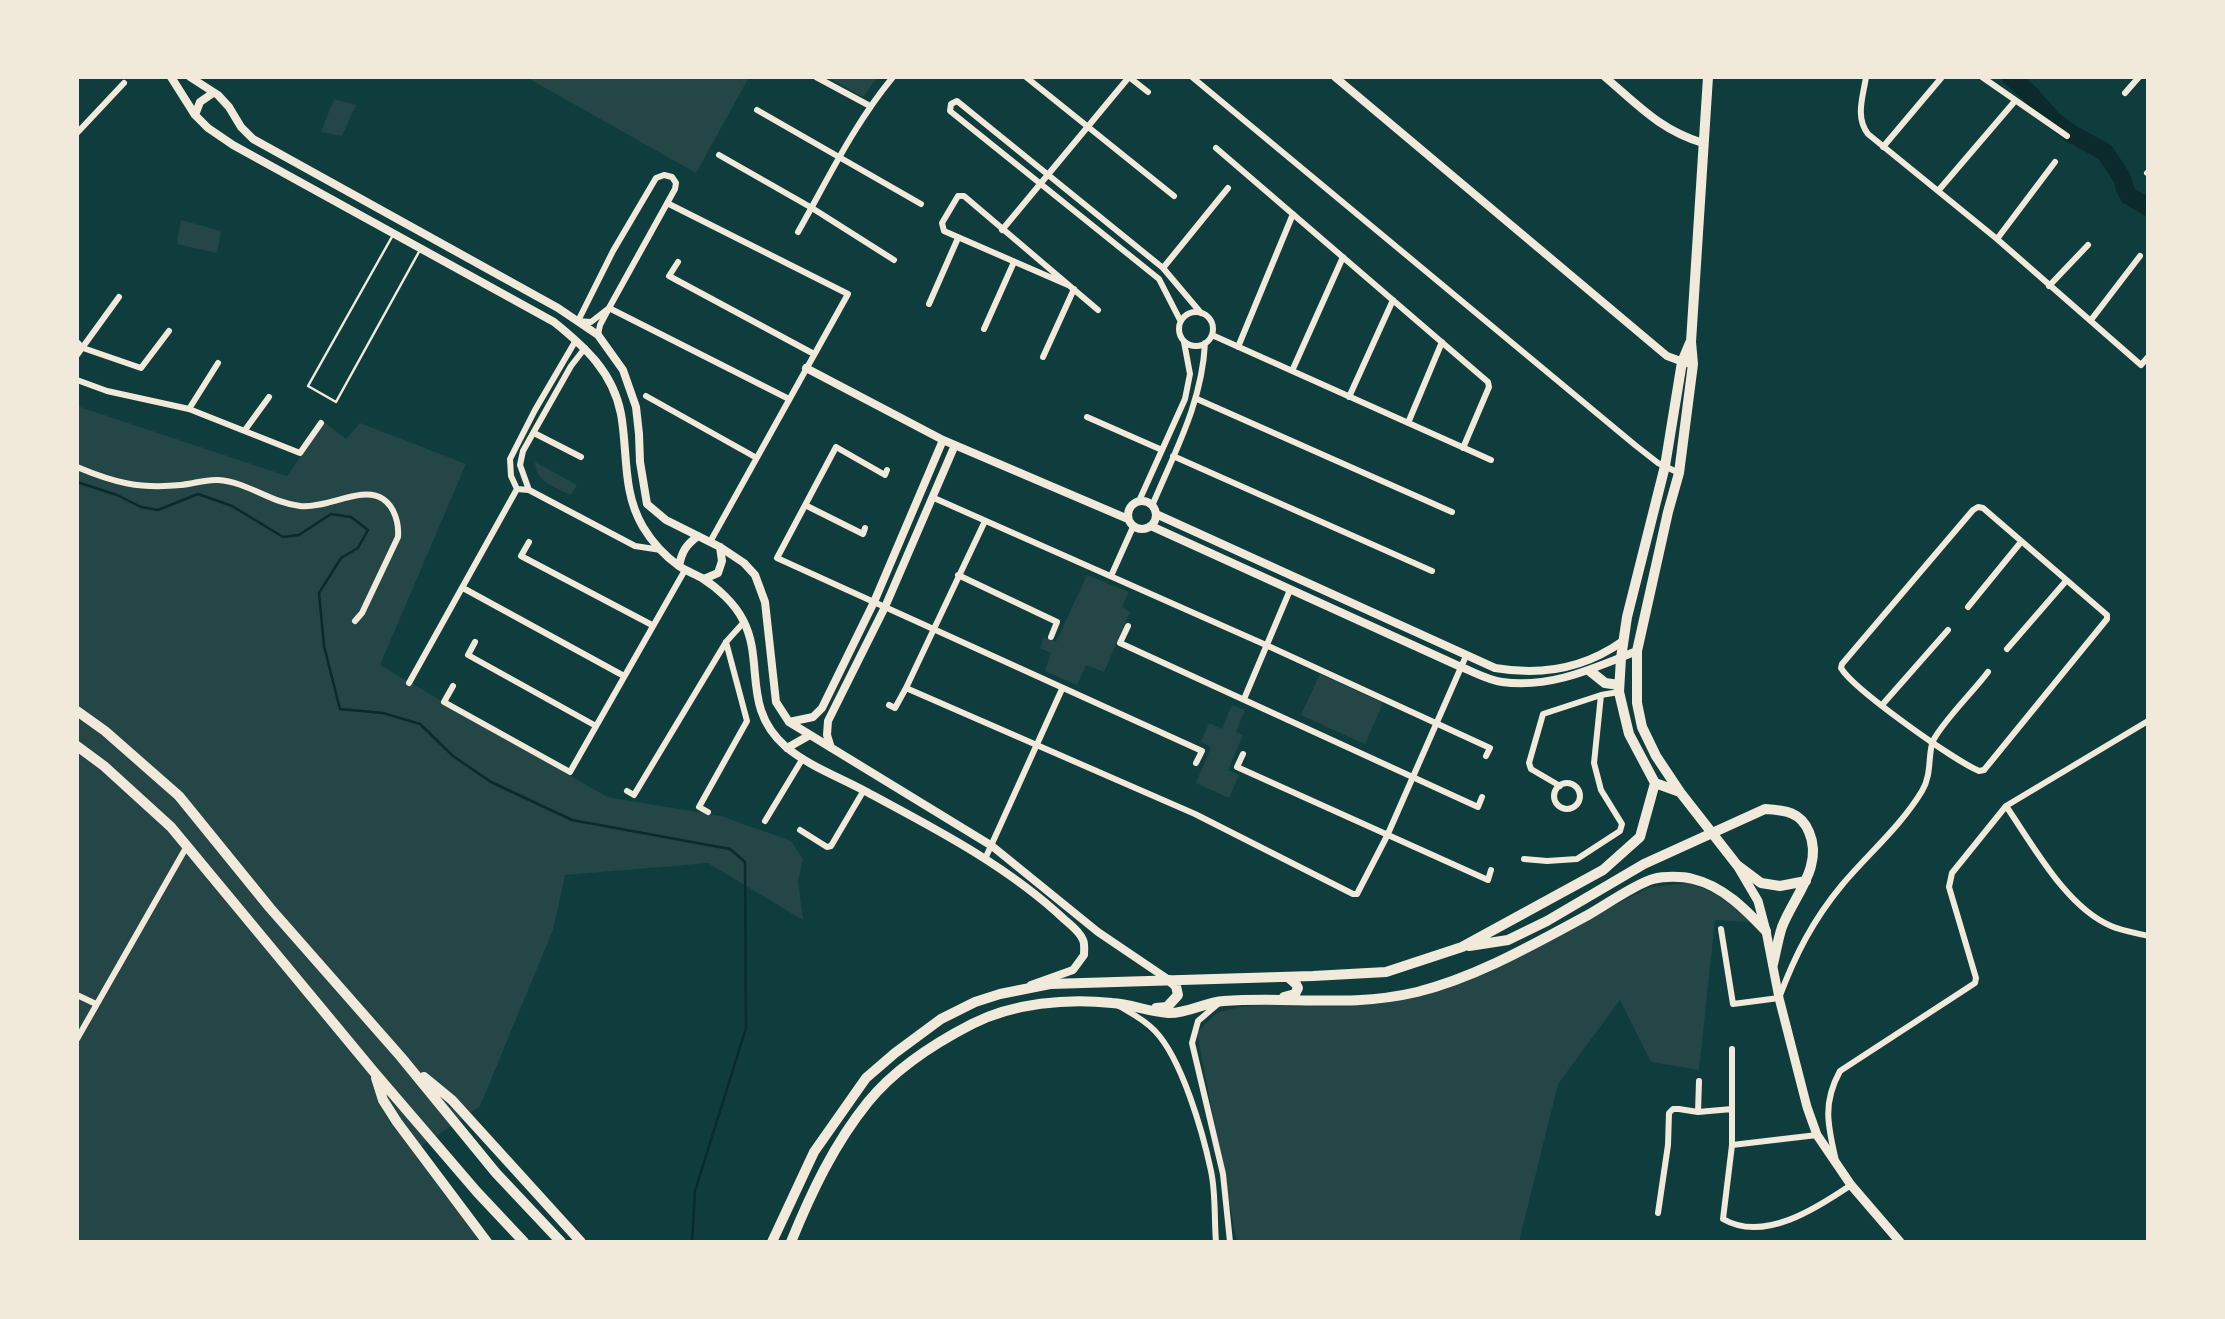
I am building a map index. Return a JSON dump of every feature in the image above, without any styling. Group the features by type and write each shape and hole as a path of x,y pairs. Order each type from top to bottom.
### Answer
{"highway":[{"path":"77,711 105,731 179,796 496,1173 561,1242"},
{"path":"77,746 104,766 171,827 373,1072 524,1242"},
{"path":"401,1057 452,1101 581,1242"},
{"path":"373,1072 383,1100 397,1122 487,1242"}],"main road":[{"path":"1708,77 1690,342 1693,364 1679,473 1637,651 1637,703 1642,727 1656,755 1680,792 1737,865 1758,901 1779,998 1807,1107 1817,1135 1851,1185 1900,1242"},
{"path":"1462,947 1603,870 1640,837 1655,783 1629,734 1619,689 1621,658 1627,617 1665,466 1682,362 1690,342"},
{"path":"1590,671 1605,683 1619,689"},
{"path":"1629,734 1640,732 1642,727"},
{"path":"1655,783 1680,792"},
{"path":"772,1242 814,1152 866,1078 941,1019 984,999 1029,986 1069,982 1386,972 1462,947 1508,940 1644,864 1765,808 1785,810 1798,815 1807,825 1814,842 1814,857 1806,881 1782,928 1773,964"},
{"path":"1737,865 1761,883 1780,887 1806,881"},
{"path":"791,1242 829,1162 869,1100 914,1059 971,1024 1012,1010 1075,1001 1115,1003 1145,1010 1178,1013 1221,1001 1341,1002 1384,999 1458,979 1563,929 1653,879 1671,877 1693,879 1724,893 1766,931"},
{"path":"1504,958 1547,920"},
{"path":"1259,1001 1296,994 1296,984 1287,977"},
{"path":"1145,1010 1167,1007 1174,1002 1178,995 1176,986 1170,980"},
{"path":"971,1024 966,1013 984,999"}],"street":[{"path":"171,77 195,115 208,128 233,145 554,322 585,348 604,370 613,387 621,413 629,492 642,526 661,550 682,568 704,579 732,604 744,621 752,652 754,685 765,722 774,734 787,748 803,758 985,859 1052,907 1083,939 1084,955 1073,970 1029,986"},
{"path":"190,77 218,95 229,107 240,127 253,139 558,307 598,335 623,370 636,407 640,462 647,504 666,520 720,547 744,563 755,575 765,602 776,702 789,722 992,846 1109,940 1170,980"},
{"path":"816,77 870,106"},
{"path":"798,232 839,156 870,106 893,77"},
{"path":"1026,77 1174,196"},
{"path":"1002,230 1129,77 1148,92"},
{"path":"1192,77 1635,445 1679,473"},
{"path":"1335,77 1661,351 1682,362 1693,364"},
{"path":"1605,77 1663,126 1679,136 1703,143"},
{"path":"1866,77 1860,114 1861,125 1883,147 1997,239 2141,365 2148,357"},
{"path":"1883,147 1942,77"},
{"path":"1982,77 2067,136"},
{"path":"2126,93 2139,77"},
{"path":"77,133 124,83"},
{"path":"195,115 200,102 213,93"},
{"path":"1938,191 2015,101"},
{"path":"1111,576 1130,523 1131,506 1139,501 1185,399 1190,374 1184,342 1178,332 1180,320 1159,279 950,111 951,104 957,102 1163,268 1201,313 1210,319 1212,335 1205,343 1195,346 1184,342"},
{"path":"757,110 921,204"},
{"path":"1216,148 1488,382 1489,387 1463,448"},
{"path":"719,155 812,208 894,260"},
{"path":"1997,239 2055,162"},
{"path":"578,321 630,221 656,178 664,175 672,177 676,183 667,203 600,325 598,335"},
{"path":"1163,268 1228,188"},
{"path":"1071,287 944,231 942,227 960,195 1071,287 1098,310"},
{"path":"667,203 848,294 710,542"},
{"path":"1238,347 1293,214"},
{"path":"929,304 958,238"},
{"path":"1127,253 1135,244"},
{"path":"2049,286 2088,245"},
{"path":"2091,320 2140,256"},
{"path":"1292,371 1343,257"},
{"path":"678,262 669,276 814,354"},
{"path":"984,329 1014,262"},
{"path":"1043,357 1071,287"},
{"path":"77,355 119,297"},
{"path":"1349,397 1393,300"},
{"path":"578,321 591,322 609,308"},
{"path":"609,308 789,399"},
{"path":"1180,320 1189,313 1201,313"},
{"path":"77,342 83,348 141,368 169,331"},
{"path":"1212,335 1491,460"},
{"path":"517,489 511,476 510,459 576,340"},
{"path":"1408,423 1441,342"},
{"path":"1151,526 1173,456 1197,399 1204,372 1205,343"},
{"path":"529,490 520,465 523,450 571,366 585,348"},
{"path":"189,409 218,363"},
{"path":"806,368 943,440 1142,530 1151,526 1461,667 1502,682 1535,683 1590,671 1637,651"},
{"path":"77,380 107,391 189,409 300,453 321,424"},
{"path":"646,396 755,457"},
{"path":"245,430 269,397"},
{"path":"1197,399 1452,512"},
{"path":"1087,417 1162,450"},
{"path":"1173,424 1184,430"},
{"path":"534,433 581,457"},
{"path":"789,722 813,717 822,708 874,602 943,440"},
{"path":"831,748 827,735 828,721 885,607 956,445"},
{"path":"887,470 885,475 836,447 777,558 1202,751 1196,763"},
{"path":"1173,456 1432,571"},
{"path":"77,467 114,482 148,487 216,480 243,484 276,499 300,506 329,504 365,492 384,499 395,514 399,526 398,537 362,613 355,621"},
{"path":"517,489 529,490 635,546 661,550"},
{"path":"408,683 517,489"},
{"path":"934,498 1437,723 1490,748 1486,756"},
{"path":"1139,501 1495,668 1538,672 1593,660 1623,641"},
{"path":"805,505 863,534 865,528"},
{"path":"1983,508 2021,542 2107,615 2106,622 1984,770 1974,769 1882,705 1843,672 1842,664 1973,510 1983,508"},
{"path":"889,705 895,708 906,688 985,521"},
{"path":"453,686 444,702 570,772 682,568 681,554 687,544 698,536"},
{"path":"529,542 521,556 652,625"},
{"path":"1968,607 2021,542"},
{"path":"704,579 718,573 722,561 720,547"},
{"path":"958,575 1058,622 1051,636"},
{"path":"2007,649 2066,581"},
{"path":"463,588 624,676"},
{"path":"1244,699 1290,590"},
{"path":"627,790 634,794 726,642 744,621"},
{"path":"1128,626 1120,643 1478,807 1482,797"},
{"path":"1882,705 1948,630"},
{"path":"475,642 468,655 596,726"},
{"path":"708,811 699,807 747,721 726,642"},
{"path":"906,688 1195,814 1357,894 1387,836 1466,656"},
{"path":"1721,929 1733,1004 1779,998 1795,954 1809,930 1840,887 1905,815 1923,790 1930,771 1932,742 1988,673"},
{"path":"985,859 1062,689"},
{"path":"1560,786 1531,769 1529,763 1543,714 1619,689"},
{"path":"1524,859 1577,859 1620,831 1622,824 1601,790 1594,763 1601,695"},
{"path":"1837,1164 1828,1126 1828,1102 1840,1071 1975,983 1976,978 1949,887 1952,873 2006,806 2148,722"},
{"path":"787,748 810,735"},
{"path":"1243,754 1237,767 1488,880 1492,870"},
{"path":"765,821 803,758"},
{"path":"1568,783 1578,789 1579,802 1565,809 1557,805 1554,797 1560,786 1568,783"},
{"path":"800,830 827,847 831,846 864,790"},
{"path":"2006,806 2060,883 2087,912 2112,926 2148,936"},
{"path":"77,1039 187,846"},
{"path":"1004,872 1011,861"},
{"path":"77,995 96,1004"},
{"path":"1221,1001 1198,1021 1192,1043 1223,1174 1230,1242"},
{"path":"1115,1003 1155,1031 1169,1049 1181,1076 1201,1132 1212,1174 1216,1242"},
{"path":"1732,1049 1732,1145 1723,1219 1732,1224 1752,1227 1787,1222 1817,1208 1851,1185"},
{"path":"1698,1112 1699,1081"},
{"path":"1658,1213 1668,1145 1669,1113 1679,1109 1698,1112 1731,1109"},
{"path":"1732,1145 1817,1135"}],"lane":[{"path":"393,235 308,386 336,402 420,250"}],"shaded area":[{"path":"526,77 749,77 696,173"},
{"path":"878,77 863,97 831,79"},
{"path":"334,99 356,105 342,136 321,132"},
{"path":"181,220 221,231 217,253 177,244"},
{"path":"77,406 287,476 324,422 346,439 360,423 466,464 380,665 607,797 721,816 791,841 803,859 798,881 803,920 708,863 565,875 553,930 480,1106 416,1150 489,1242 77,1242"},
{"path":"535,462 577,485 571,495 543,480"},
{"path":"1087,575 1129,592 1122,607 1130,612 1104,672 1086,665 1077,685 1045,671 1051,653 1040,648 1044,637 1056,642"},
{"path":"1320,674 1383,703 1365,744 1301,715"},
{"path":"1232,705 1245,710 1236,732 1243,735 1228,770 1239,775 1229,798 1196,783 1211,747 1201,742 1209,723 1222,729"},
{"path":"1691,883 1721,896 1750,922 1715,920 1699,1070 1651,1062 1620,1000 1558,1084 1519,1242 1237,1242 1197,1032 1217,1013 1239,1007 1425,992 1500,963 1650,887"}],"waterway":[{"path":"2011,77 2052,119 2070,133 2105,152 2122,178 2129,196 2148,207"},
{"path":"77,482 117,495 141,507 158,510 198,494 232,506 283,537 299,535 331,514 351,517 368,530 358,548 341,558 319,593 324,646 340,709 383,713 420,724 453,756 491,782 572,820 730,849 745,862 746,1028 695,1191 692,1242"}]}
